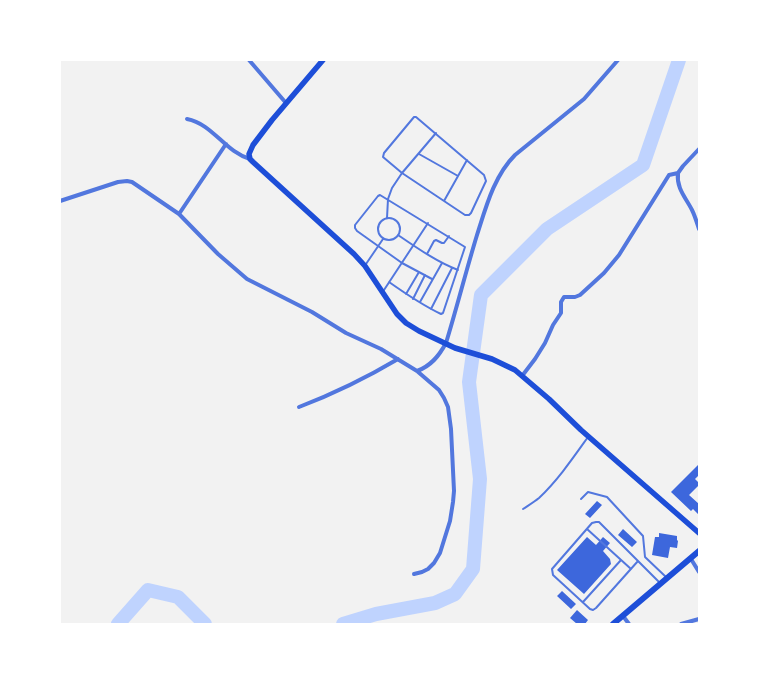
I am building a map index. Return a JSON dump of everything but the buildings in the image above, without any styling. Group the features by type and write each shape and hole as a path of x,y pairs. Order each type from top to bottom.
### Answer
{"main road":[{"path":"322,60 253,146 249,154 250,159 348,248 365,266 397,314 406,323 446,344 492,360 522,376 699,533"},
{"path":"613,624 699,551"}],"street":[{"path":"249,60 286,103"},
{"path":"417,372 431,364 446,344 483,213 498,178 508,162 584,99 618,60"},
{"path":"187,119 194,120 205,126 240,155 250,159"},
{"path":"179,214 226,144"},
{"path":"699,149 678,173 678,185 692,210 699,229"},
{"path":"522,376 546,343 561,313 564,297 580,295 604,273 619,255 669,175 678,173"},
{"path":"60,201 118,182 127,181 138,185 179,214 218,254 247,279 312,312 346,333 381,349 417,372 439,390 448,407 451,429 454,491 450,521 440,553 434,563 428,569 414,574"},
{"path":"299,407 376,373 398,359"},
{"path":"691,559 699,572"},
{"path":"623,616 629,624"},
{"path":"681,624 699,619"}],"lane":[{"path":"416,117 467,160 484,175 486,181 471,213 465,215 402,173 383,155 411,119 416,117"},
{"path":"387,218 388,199 392,188 402,173 436,133"},
{"path":"419,154 458,176"},
{"path":"444,201 467,160"},
{"path":"389,282 420,303 441,314 444,313 465,248 449,236 388,199 378,196 355,225 355,228 378,247 402,263 432,279"},
{"path":"387,218 392,218 399,225 400,230 392,240 384,239 378,232 379,223 387,218"},
{"path":"382,292 428,223"},
{"path":"398,234 413,246 458,270"},
{"path":"427,254 434,241 444,243 449,236"},
{"path":"365,266 384,239"},
{"path":"420,303 442,263"},
{"path":"431,309 452,268"},
{"path":"406,294 419,272"},
{"path":"414,299 425,275"},
{"path":"523,509 539,498 549,487 588,436"},
{"path":"581,499 588,492 607,497 643,536 646,557 667,578"},
{"path":"638,561 593,610 552,575 552,569 587,529 594,522 599,522 638,561 661,584"},
{"path":"587,529 631,570"},
{"path":"583,602 621,560"}],"waterway":[{"path":"343,624 376,614 435,603 455,594 473,569 480,479 469,382 481,295 547,229 643,165 679,60"},
{"path":"118,624 148,590 178,597 205,624"}]}
